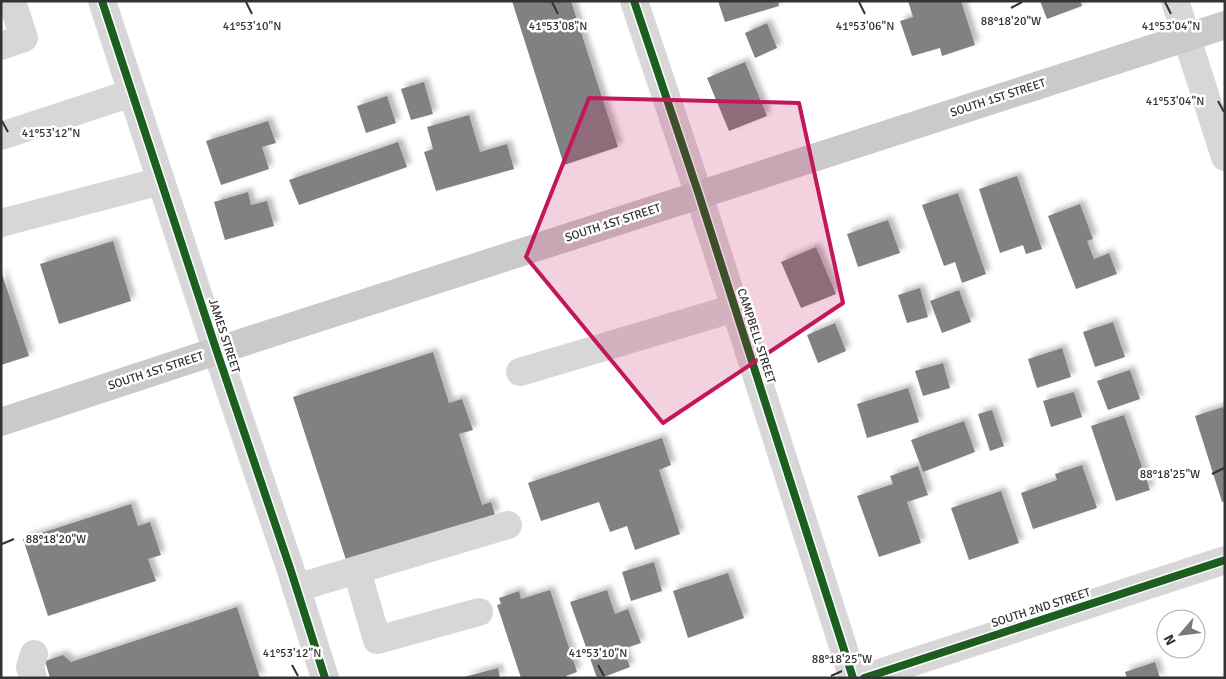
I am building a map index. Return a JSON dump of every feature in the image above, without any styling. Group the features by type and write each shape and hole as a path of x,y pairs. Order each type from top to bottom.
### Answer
{"main road":[{"name":"SOUTH 1ST STREET","path":"1,422 1225,25"}],"street":[{"path":"1,46 24,38 12,1"},
{"name":"JAMES STREET","path":"102,1 325,678"},
{"name":"CAMPBELL STREET","path":"634,1 699,195 853,678"},
{"path":"1176,1 1225,157"},
{"path":"1,136 132,93"},
{"path":"1,223 161,181"},
{"path":"520,372 735,308"},
{"path":"296,588 508,526"},
{"name":"SOUTH 2ND STREET","path":"864,678 1225,560"},
{"path":"357,570 377,640 479,612"}],"highlighted area":[{"path":"589,98 799,103 843,303 663,423 526,257"}],"building":[{"path":"512,1 571,1 618,147 564,165"},
{"path":"718,1 778,1 779,6 725,22"},
{"path":"908,1 961,1 975,45 942,56 940,48 912,56 900,21 913,17"},
{"path":"1040,1 1080,1 1082,6 1047,19"},
{"path":"767,23 777,48 755,58 745,33"},
{"path":"745,62 767,116 729,131 707,78"},
{"path":"424,82 433,114 411,120 401,89"},
{"path":"387,96 396,123 366,133 357,106"},
{"path":"469,115 480,152 507,144 514,169 436,191 424,152 433,149 427,127"},
{"path":"268,121 276,143 262,147 269,169 221,185 206,141"},
{"path":"398,142 407,167 299,205 289,180"},
{"path":"1017,176 1042,249 1026,254 1023,245 1000,253 979,189"},
{"path":"248,192 251,205 267,201 274,226 225,240 214,202"},
{"path":"958,193 986,274 962,283 955,262 944,266 922,205"},
{"path":"1080,204 1093,239 1087,241 1094,259 1109,253 1117,274 1076,289 1048,216"},
{"path":"888,220 900,253 858,267 847,234"},
{"path":"113,241 131,301 59,324 40,264"},
{"path":"816,247 836,294 801,308 781,262"},
{"path":"1,271 29,356 1,365"},
{"path":"920,288 928,317 907,323 898,295"},
{"path":"959,290 971,322 942,333 930,301"},
{"path":"1113,322 1125,357 1095,367 1083,332"},
{"path":"835,323 846,351 818,363 807,335"},
{"path":"1062,348 1071,377 1037,388 1028,359"},
{"path":"433,352 449,403 462,399 473,430 459,434 482,505 491,502 495,515 347,563 293,397"},
{"path":"943,363 950,388 923,396 915,371"},
{"path":"1130,370 1140,399 1108,410 1097,381"},
{"path":"908,388 919,422 867,438 857,404"},
{"path":"1074,392 1082,417 1051,427 1043,401"},
{"path":"1223,407 1225,411 1225,501 1222,502 1195,416"},
{"path":"992,410 1004,446 990,451 978,414"},
{"path":"1124,415 1150,490 1116,501 1091,426"},
{"path":"964,421 975,452 923,472 911,440"},
{"path":"662,438 671,465 659,470 680,534 635,550 627,526 610,532 599,502 541,521 528,483"},
{"path":"1082,465 1097,508 1033,529 1021,493 1057,480 1055,474"},
{"path":"918,466 928,495 907,502 921,543 879,557 857,496 893,484 890,476"},
{"path":"1001,491 1019,543 969,560 951,508"},
{"path":"131,504 138,526 150,522 161,555 148,559 156,581 48,616 23,539"},
{"path":"654,562 662,591 631,601 622,572"},
{"path":"728,573 744,618 688,638 673,591"},
{"path":"550,590 577,672 566,676 567,678 521,678 497,605 501,604 499,598 519,591 521,599"},
{"path":"607,590 615,614 628,609 641,643 623,649 630,667 597,678 570,602"},
{"path":"237,607 260,678 50,678 45,661 63,655 71,662"},
{"path":"1155,662 1160,678 1127,678 1125,672"},
{"path":"498,668 500,678 464,678 464,677"}],"cycle path":[{"path":"102,1 325,678"},
{"path":"634,1 699,195 853,678"},
{"path":"864,678 1225,560"}]}
